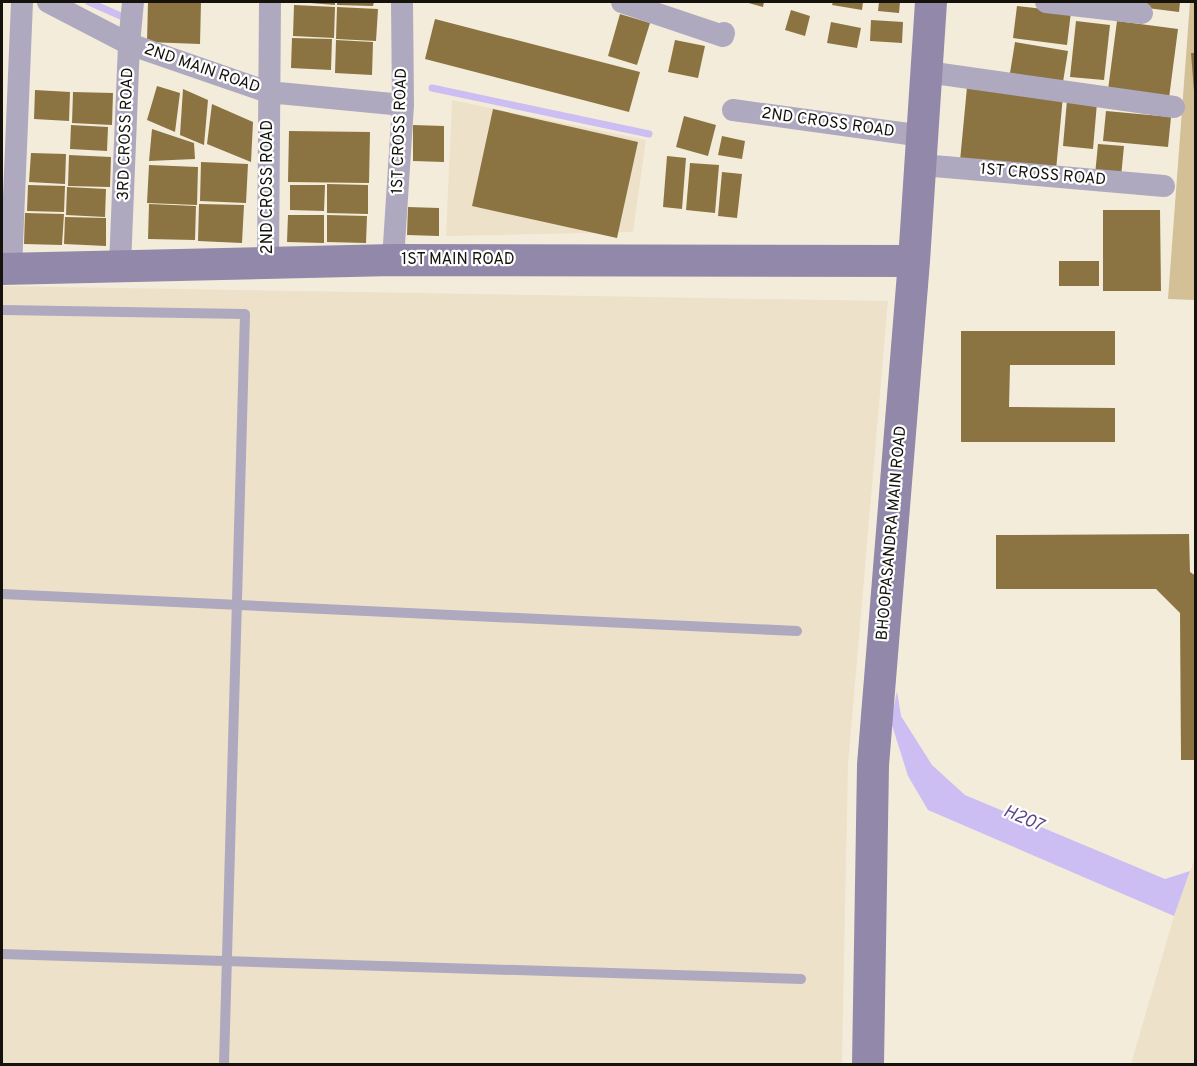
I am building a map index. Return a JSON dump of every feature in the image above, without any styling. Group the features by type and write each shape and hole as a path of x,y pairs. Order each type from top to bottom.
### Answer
{"street":[{"path":"6,269 22,2"},
{"name":"2ND MAIN ROAD","path":"48,2 129,44 268,92 403,105"},
{"name":"3RD CROSS ROAD","path":"120,266 129,44 133,2"},
{"name":"2ND CROSS ROAD","path":"268,264 270,2"},
{"name":"1ST CROSS ROAD","path":"393,260 403,105 402,2"},
{"path":"622,2 723,36 724,33"},
{"name":"BHOOPASANDRA MAIN ROAD","path":"868,1065 873,765 914,261 931,2"},
{"path":"1046,2 1142,13"},
{"path":"927,72 1174,107"},
{"name":"2ND CROSS ROAD","path":"733,110 922,151"},
{"name":"1ST CROSS ROAD","path":"922,151 1164,186"},
{"name":"1ST MAIN ROAD","path":"6,269 393,260 914,261"}],"lane":[{"path":"2,310 245,314 224,1065"},
{"path":"2,594 797,631"},
{"path":"2,954 801,979"}],"shaded area":[{"path":"1190,2 1195,2 1195,300 1168,299"},
{"path":"452,100 646,140 633,232 446,236"},
{"path":"2,286 888,301 848,765 842,1064 2,1064"},
{"path":"897,691 901,716 932,765 965,795 1165,879 1190,871 1174,916 928,810 908,776 891,722"},
{"path":"1195,858 1195,1064 1131,1064 1174,916"}],"building":[{"path":"148,2 201,2 200,44 147,42"},
{"path":"335,2 335,5 310,3"},
{"path":"337,2 374,2 373,6 337,5"},
{"path":"745,2 764,2 763,7"},
{"path":"833,2 863,2 862,10 832,5"},
{"path":"879,2 900,2 899,13 878,11"},
{"path":"1115,2 1180,2 1179,12 1115,4"},
{"path":"294,5 335,7 334,38 293,36"},
{"path":"1017,6 1071,12 1067,45 1013,38"},
{"path":"337,7 378,9 376,41 336,39"},
{"path":"791,10 810,16 805,36 785,30"},
{"path":"620,14 650,23 637,65 608,56"},
{"path":"435,19 640,72 629,112 425,59"},
{"path":"871,20 903,22 902,43 870,41"},
{"path":"1076,21 1110,25 1104,80 1070,77"},
{"path":"1117,21 1178,29 1169,98 1108,90"},
{"path":"831,22 861,28 857,48 827,43"},
{"path":"292,38 332,39 331,70 291,68"},
{"path":"336,40 373,42 372,75 335,73"},
{"path":"675,40 705,46 698,78 668,72"},
{"path":"1015,42 1068,51 1063,82 1010,73"},
{"path":"1191,53 1196,53 1196,90 1194,91"},
{"path":"157,86 180,93 175,132 147,120"},
{"path":"967,87 1063,96 1056,170 960,161"},
{"path":"183,89 208,100 204,145 180,135"},
{"path":"35,90 70,92 69,121 34,119"},
{"path":"73,92 113,93 112,125 72,123"},
{"path":"1067,100 1097,103 1093,149 1063,146"},
{"path":"212,104 253,122 251,162 207,144"},
{"path":"493,109 638,142 617,238 472,206"},
{"path":"1106,111 1171,117 1168,147 1103,141"},
{"path":"684,116 716,125 708,156 676,147"},
{"path":"71,125 108,127 107,151 70,149"},
{"path":"413,125 444,126 444,162 413,161"},
{"path":"152,129 194,143 195,159 149,161"},
{"path":"289,131 370,132 369,183 288,182"},
{"path":"722,136 745,141 742,159 718,155"},
{"path":"1098,144 1124,146 1121,177 1095,175"},
{"path":"31,153 66,154 65,184 29,182"},
{"path":"69,155 111,157 110,187 68,186"},
{"path":"667,156 686,158 682,209 663,207"},
{"path":"201,162 248,164 246,203 200,201"},
{"path":"690,163 719,165 715,213 686,210"},
{"path":"149,165 198,167 197,205 147,203"},
{"path":"722,172 742,174 737,218 718,216"},
{"path":"327,184 368,185 368,214 327,213"},
{"path":"28,185 65,186 64,212 27,211"},
{"path":"290,185 325,185 324,211 290,210"},
{"path":"67,187 106,189 105,217 66,215"},
{"path":"149,204 196,206 195,240 148,239"},
{"path":"199,204 244,205 242,243 198,241"},
{"path":"408,207 439,208 439,236 407,235"},
{"path":"1103,210 1160,210 1161,291 1103,291"},
{"path":"25,213 64,214 62,245 24,244"},
{"path":"288,215 324,215 324,243 287,242"},
{"path":"327,215 367,216 366,243 327,242"},
{"path":"65,217 106,218 106,246 64,244"},
{"path":"1059,261 1099,261 1099,286 1059,286"},
{"path":"961,331 1115,331 1115,365 1010,365 1009,407 1115,408 1115,442 961,442"},
{"path":"1189,534 1190,572 1196,576 1196,760 1181,760 1180,613 1156,589 996,589 996,535"}],"waterway":[{"path":"89,2 123,17"},
{"path":"432,88 649,134"}],"water label":[{"name":"H207","path":"1023,819"}]}
